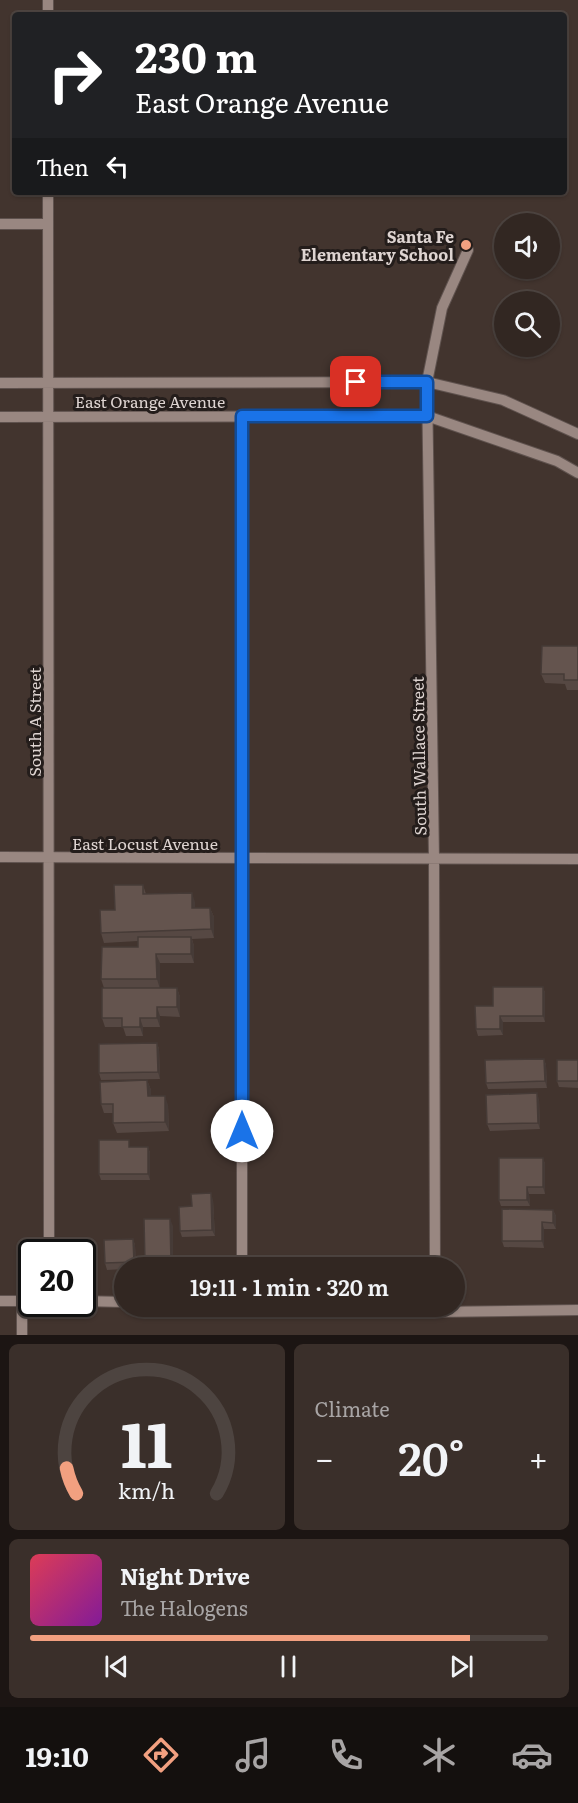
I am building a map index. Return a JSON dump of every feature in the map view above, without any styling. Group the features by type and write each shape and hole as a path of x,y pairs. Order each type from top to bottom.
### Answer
{"street":[{"name":"South A Street","path":"48,195 49,1239"},
{"path":"0,224 48,224"},
{"name":"South Wallace Street","path":"435,1257 434,859 427,382 442,308 468,250"},
{"name":"East Orange Avenue","path":"0,383 427,382 503,400 578,434"},
{"path":"242,416 242,1257"},
{"name":"East Orange Avenue","path":"0,417 427,416 557,460 578,473"},
{"name":"East Locust Avenue","path":"0,857 578,859"},
{"path":"0,1301 18,1301"},
{"path":"96,1301 114,1302"},
{"path":"465,1309 578,1310"},
{"path":"22,1335 25,1317"}],"building":[{"path":"542,646 578,646 578,680 564,680 564,674 541,674"},
{"path":"114,885 143,885 143,894 192,893 192,908 210,908 211,929 101,933 100,910 115,910"},
{"path":"138,937 191,937 191,954 156,954 157,979 101,979 102,947 138,947"},
{"path":"493,987 543,987 543,1016 500,1016 500,1029 476,1029 475,1006 493,1006"},
{"path":"102,988 177,988 177,1007 157,1007 157,1018 140,1018 140,1027 122,1027 122,1018 102,1018"},
{"path":"157,1043 158,1072 99,1073 99,1044"},
{"path":"544,1059 545,1081 486,1083 485,1060"},
{"path":"557,1060 578,1060 578,1081 557,1081"},
{"path":"147,1080 148,1096 165,1096 165,1122 113,1123 113,1104 101,1104 100,1082"},
{"path":"537,1093 538,1123 487,1124 486,1095"},
{"path":"99,1140 129,1140 129,1147 148,1147 148,1174 99,1174"},
{"path":"499,1158 543,1158 543,1187 527,1187 527,1200 499,1200"},
{"path":"211,1193 212,1230 180,1231 179,1207 192,1206 191,1194"},
{"path":"502,1209 553,1210 553,1223 542,1222 542,1241 502,1241"},
{"path":"144,1219 170,1219 171,1257 145,1257"},
{"path":"133,1239 134,1257 114,1257 114,1263 105,1263 104,1240"}],"place":[{"name":"Santa Fe Elementary School","path":"466,245"}],"route":[{"path":"242,1131 242,416 427,416 427,382 356,382"}]}
